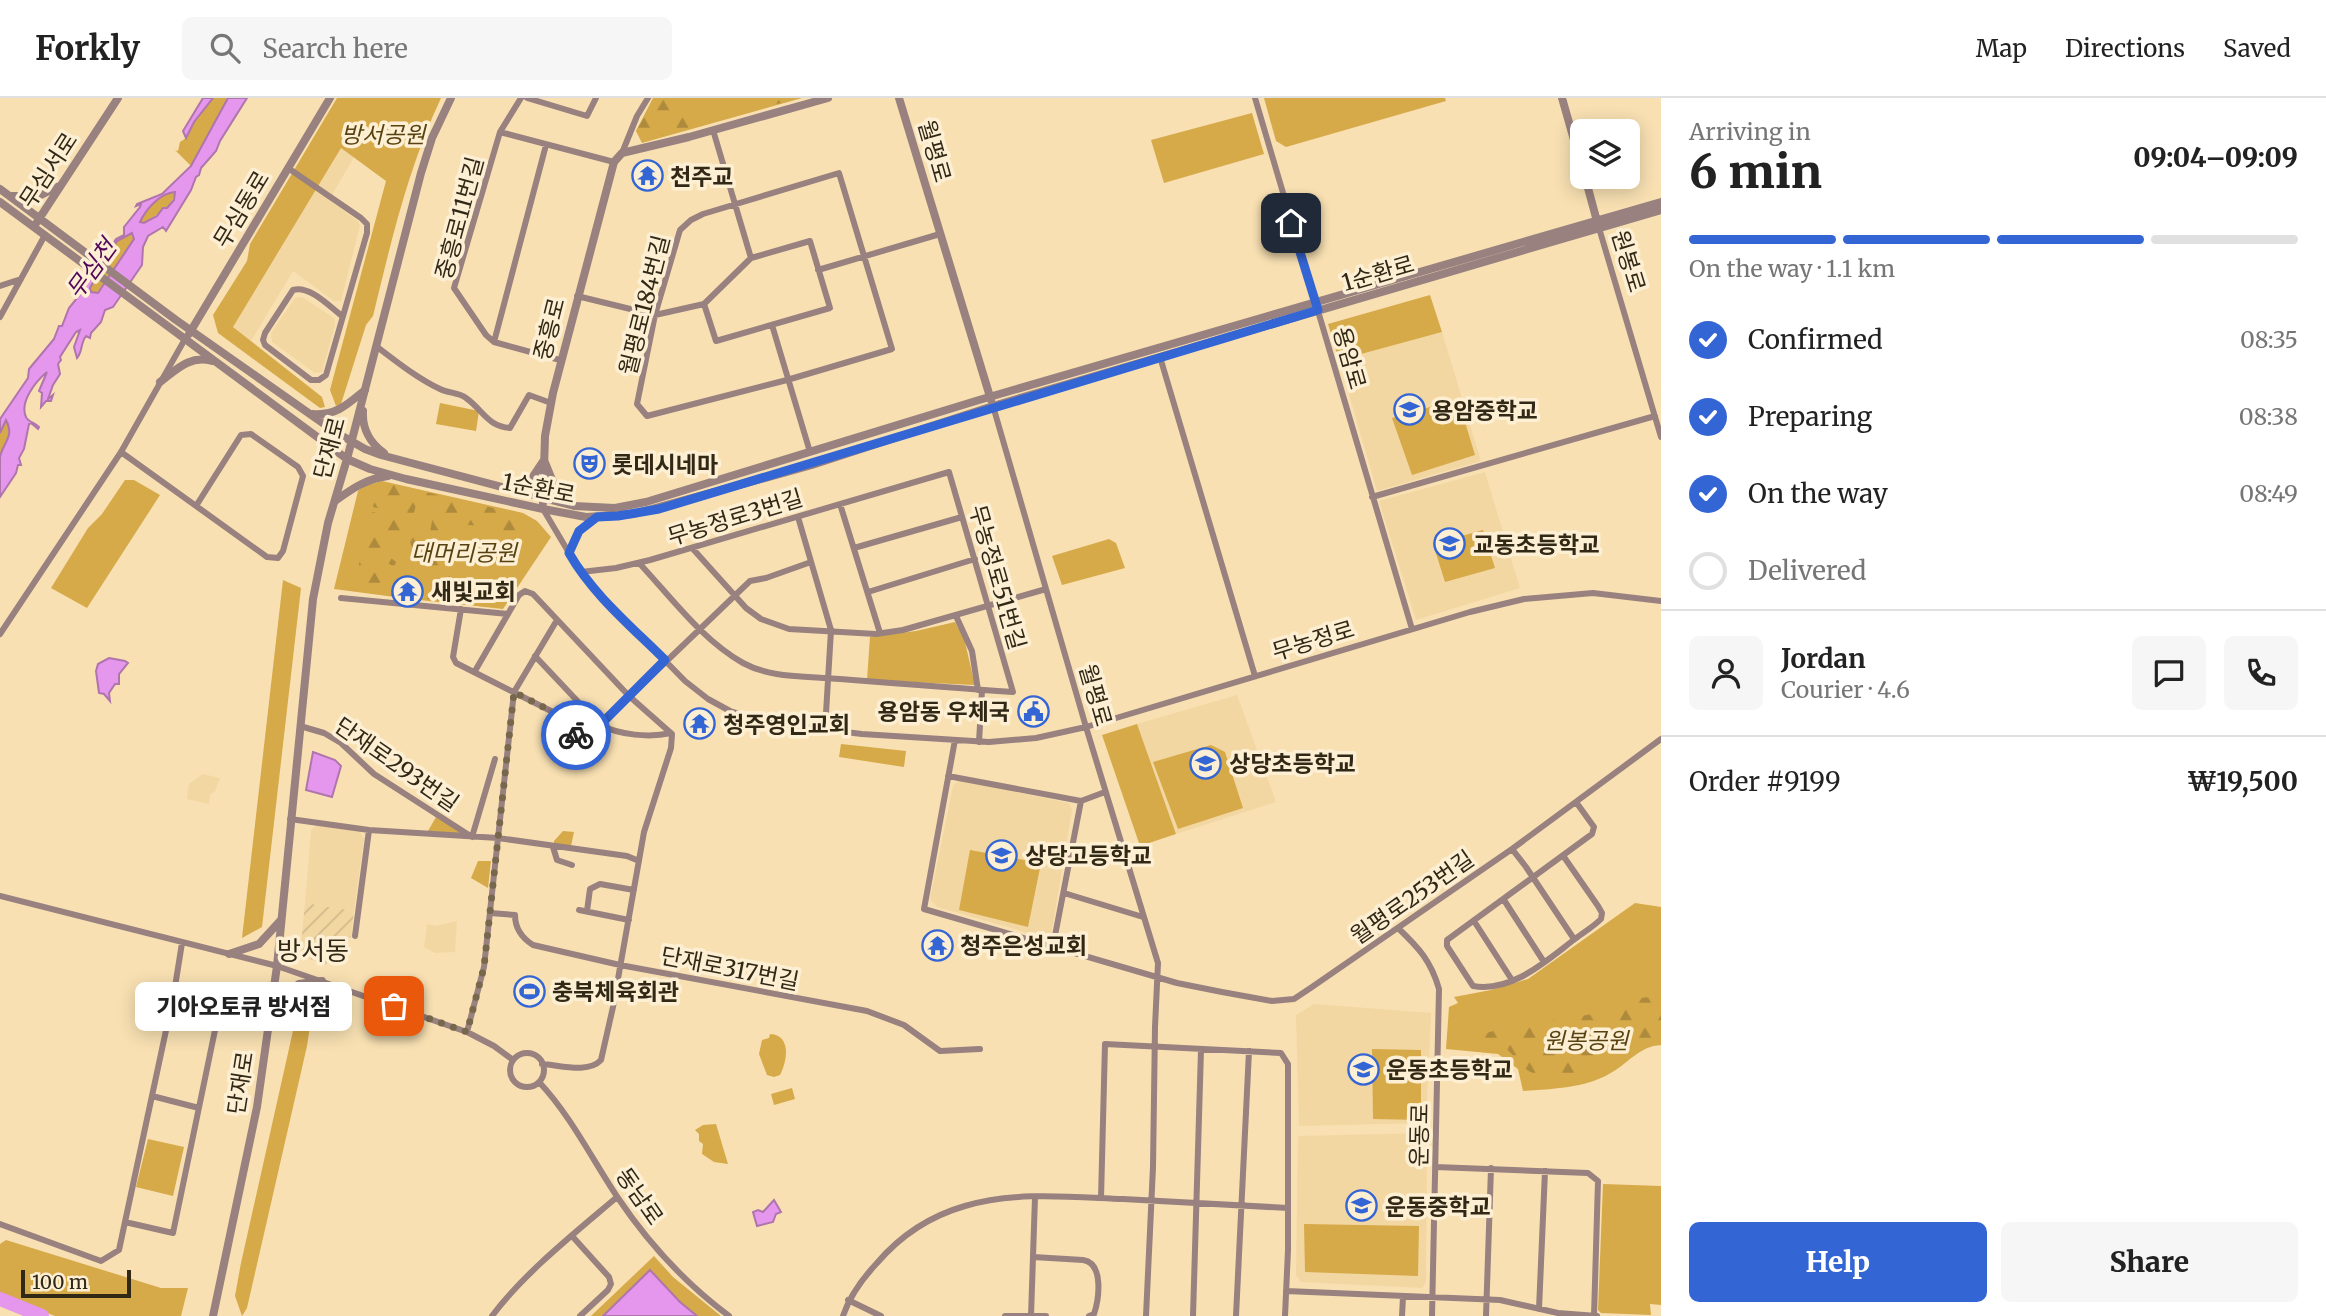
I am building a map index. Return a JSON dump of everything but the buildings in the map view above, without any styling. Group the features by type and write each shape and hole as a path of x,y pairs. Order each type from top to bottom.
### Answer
{"street":[{"name":"무심서로","path":"34,228 118,98"},
{"name":"무심동로","path":"185,339 330,98"},
{"name":"단재로","path":"214,1313 257,1107 277,966 313,598 335,501 421,173 432,138 451,98"},
{"path":"521,98 500,132 614,162 622,153 637,116 648,98"},
{"path":"527,98 587,116 596,98"},
{"path":"622,153 828,98"},
{"name":"월평로","path":"899,98 1158,963 1146,1316"},
{"name":"용암로","path":"1255,98 1412,629"},
{"path":"1562,98 1570,126"},
{"path":"713,130 751,258"},
{"name":"중흥로11번길","path":"495,342 486,335 454,288 500,132"},
{"path":"546,145 495,342 560,360"},
{"name":"중흥로","path":"542,509 545,436 551,403 560,360 614,162"},
{"path":"288,168 367,224 367,233 326,375 318,380 311,380 265,345 263,340 293,290 299,288 309,292 342,316"},
{"name":"월평로184번길","path":"839,173 864,256 892,349 787,380 647,416 637,404 655,315 680,230 691,220 736,203 839,173"},
{"path":"9,196 39,196 60,186"},
{"path":"0,189 39,219"},
{"name":"원봉로","path":"1588,189 1661,437"},
{"path":"0,202 47,237"},
{"name":"1순환로","path":"39,219 176,320 365,449 574,506 603,509 628,507 990,397 1317,307 1598,224 1661,202"},
{"name":"1순환로","path":"1598,224 1661,210"},
{"path":"818,270 940,234"},
{"name":"무심서로","path":"0,317 47,237"},
{"name":"1순환로","path":"47,237 347,459 393,475 542,509 597,517 659,509 1317,307"},
{"path":"577,296 655,315 704,304 751,258 810,241 830,308 716,341 704,304"},
{"path":"0,286 21,279"},
{"path":"772,325 810,452"},
{"path":"0,634 121,452 185,339"},
{"path":"376,346 407,370 438,388 464,396 494,424 510,428 529,395 551,403"},
{"path":"1160,357 1255,676"},
{"path":"160,382 186,362 196,359 220,363"},
{"path":"310,414 327,415 341,410 365,390"},
{"path":"365,390 363,419 367,433 374,446 394,459"},
{"path":"1372,497 1655,416"},
{"path":"121,452 196,506 267,557 278,558 283,551 303,477 298,467 251,434 241,435 196,506"},
{"path":"512,489 530,481 544,460"},
{"path":"544,460 557,492 574,506"},
{"name":"무농정로3번길","path":"582,572 639,563 693,549 949,472"},
{"name":"무농정로51번길","path":"949,472 1013,692"},
{"path":"335,501 371,478 393,475"},
{"path":"840,504 880,634"},
{"name":"무농정로","path":"542,509 595,589 685,681 708,699 730,711 770,723 825,730 979,741 1036,738 1086,727 1412,629 1524,599 1593,593 1661,601"},
{"path":"569,553 579,531 597,517"},
{"path":"798,517 831,630 825,730"},
{"path":"854,548 962,517"},
{"path":"693,549 734,595 761,619 776,626 880,634 903,631 1046,589"},
{"path":"868,593 975,559"},
{"path":"461,609 453,657 456,663 551,711 575,736 581,730 600,725 750,581 811,562"},
{"name":"무농정로3번길","path":"639,563 725,651 745,664 763,671 789,676 1013,692"},
{"path":"475,671 519,595 525,591 533,594 629,696 671,733 671,748 644,832 601,1060 588,1068 542,1064 530,1054 520,1055 513,1060 510,1073 516,1083 526,1087 538,1082 543,1075 542,1064"},
{"path":"341,598 508,614"},
{"path":"956,616 972,651 980,690 979,741"},
{"path":"467,1032 484,967 514,692 556,620"},
{"path":"535,656 600,725 612,731 658,736 671,733"},
{"name":"단재로293번길","path":"300,726 324,733 341,743 374,774 472,837"},
{"name":"월평로253번길","path":"948,776 924,909 1177,983 1272,1001 1294,999 1512,849 1661,739"},
{"path":"955,740 948,776 1081,802 1105,792"},
{"name":"단재로293번길","path":"472,837 495,759"},
{"path":"1053,946 1081,802"},
{"path":"1564,856 1602,913 1601,919 1521,977 1482,987 1474,986 1447,946 1447,940 1592,834 1594,827 1576,802"},
{"path":"290,819 369,830 355,936"},
{"name":"단재로293번길","path":"369,830 498,838 627,856 639,861"},
{"path":"553,847 557,860 572,864"},
{"path":"1512,849 1574,939"},
{"path":"629,920 583,911 590,889 600,884 634,890"},
{"path":"1064,893 1143,916"},
{"path":"0,896 277,966 467,1032 513,1060"},
{"path":"1504,900 1544,962"},
{"name":"단재로317번길","path":"490,913 515,915 517,928 524,939 533,945 620,965 867,1011 904,1025 940,1051 980,1049"},
{"path":"229,954 259,944 281,920"},
{"path":"1474,921 1512,980"},
{"name":"운동로","path":"1398,928 1433,968 1439,989 1432,1316"},
{"path":"0,1224 102,1261 119,1250 174,993 182,943"},
{"path":"271,1004 299,984 322,981"},
{"path":"125,1222 173,1233 220,1006 174,993"},
{"path":"1101,1198 1105,1044 1281,1053 1288,1063 1285,1316"},
{"path":"1193,1316 1201,1050"},
{"path":"1236,1316 1248,1051"},
{"name":"동남로","path":"538,1082 558,1105 637,1225 700,1294 729,1316"},
{"path":"152,1096 199,1108"},
{"path":"1286,1291 1486,1299 1558,1313 1595,1316 1598,1181 1588,1173 1436,1167"},
{"path":"1486,1316 1491,1168"},
{"path":"1539,1309 1545,1171"},
{"path":"492,1316 503,1301 617,1197"},
{"path":"1031,1315 1035,1197"},
{"path":"844,1316 848,1300 864,1278 900,1239 937,1216 989,1200 1035,1197 1101,1198 1288,1208"},
{"path":"572,1236 609,1277 611,1284 580,1316"},
{"path":"1033,1257 1090,1261 1095,1266 1097,1304 1094,1314 1089,1316"},
{"path":"1402,1316 1403,1297"},
{"path":"848,1300 881,1316"},
{"path":"1005,1316 1046,1316"}],"shaded area":[{"path":"203,98 213,98 194,122 186,138 183,131"},
{"path":"228,98 247,98 216,151 201,168 166,231 163,227 148,236 143,247 142,265 113,307 105,310 101,322 90,338 86,336 77,358 74,347 80,330 76,332 60,357 60,374 48,399 53,395 51,401 46,401 41,407 42,393 39,391 47,372 30,392 24,411 28,420 39,427 38,429 29,424 24,449 19,458 21,465 18,465 16,473 0,497 0,457 9,431 6,420 0,433 0,419 28,378 29,369 54,339 69,308 116,239 124,235 124,227 141,204 136,206 137,204 162,194 191,166","holes":["175,192 174,200 167,208 163,208 157,216 144,223 140,222 154,202","132,233 134,239 98,293 91,292 90,288 117,241"]},
{"path":"340,147 354,157 329,200 358,221 360,226 341,301 334,301 293,271 251,341 233,327"},
{"path":"302,297 334,318 335,325 322,372 315,373 272,342 271,333 295,298"},
{"name":"용암중학교","path":"1442,332 1481,461 1377,491 1339,360"},
{"name":"교동초등학교","path":"1485,472 1520,588 1416,620 1379,501"},
{"path":"109,658 128,663 119,674 119,684 115,684 109,693 110,701 104,694 99,693 96,671 98,664"},
{"name":"상당초등학교","path":"1237,695 1276,802 1176,834 1137,724"},
{"path":"313,752 335,760 341,766 332,797 306,790"},
{"path":"203,774 220,778 215,791 210,795 209,804 187,799 189,784"},
{"name":"상당고등학교","path":"959,780 1069,803 1072,810 1051,935 1046,938 937,907 930,899 953,786"},
{"path":"317,825 359,831 364,838 354,911 305,903 311,830"},
{"path":"305,903 354,911 351,937 330,945 332,956 326,965 305,957 301,945"},
{"path":"457,921 455,952 435,953 424,947 427,924 435,926"},
{"name":"운동초등학교","path":"1314,1004 1431,1013 1426,1123 1299,1126 1296,1015"},
{"name":"운동중학교","path":"1427,1133 1426,1282 1422,1288 1301,1282 1296,1275 1298,1136"},
{"path":"774,1200 781,1212 776,1214 773,1222 757,1226 753,1212 763,1212"},
{"path":"650,1270 697,1316 603,1316"}],"green space":[{"path":"213,98 228,98 191,166 175,150 178,151 180,142 186,138 194,122"},
{"name":"방서공원","path":"337,98 441,98 410,178 373,316 366,325 341,404 336,406 330,390 386,181 341,148 233,327 322,397 325,407 320,408 218,333 213,315 247,261 250,244"},
{"path":"653,98 802,98 642,143 636,131"},
{"path":"655,98 671,98 668,104 674,114 678,113 687,118 700,116 712,107 719,120 643,141 636,131"},
{"path":"765,98 799,98 744,113"},
{"path":"1264,98 1445,98 1446,101 1286,147 1276,141"},
{"path":"1252,113 1264,154 1164,183 1151,140"},
{"path":"175,192 174,198 163,210 144,223 139,222 154,203"},
{"path":"132,233 135,239 97,293 91,292 90,289 117,241"},
{"path":"1430,295 1442,332 1339,360 1328,324"},
{"path":"1458,399 1475,455 1412,475 1392,418"},
{"path":"440,403 479,411 476,431 436,424"},
{"path":"7,419 9,434 0,455 0,433"},
{"path":"125,480 134,480 160,495 87,608 51,588 88,528 102,514"},
{"name":"대머리공원","path":"382,481 523,513 537,521 551,537 503,609 420,600 421,584 397,582 395,597 334,589 358,491 364,486"},
{"path":"387,483 523,515 527,519 519,519 513,543 503,543 487,530 475,526 464,525 453,529 439,545 443,569 420,576 426,550 412,547 405,530 407,518 412,519 411,528 430,532 434,510 416,505 413,516 373,507 378,485"},
{"path":"372,512 404,518 401,529 405,538 390,545 387,555 396,562 394,567 363,546"},
{"path":"1483,530 1495,568 1445,582 1433,544"},
{"path":"1109,539 1116,543 1125,568 1062,585 1052,556"},
{"path":"504,549 514,549 522,577 503,605 426,599 446,587 452,591 473,595 485,590 489,595 498,590 495,584 504,578 505,574 496,566 499,553 503,553"},
{"path":"362,551 394,573 423,580 422,583 396,580 394,596 353,590"},
{"path":"445,571 451,578 451,586 445,584 426,595 428,581"},
{"path":"283,580 301,588 262,927 242,938"},
{"path":"955,622 964,638 975,685 867,680 870,637"},
{"path":"1137,724 1176,834 1140,846 1102,735"},
{"path":"841,744 906,751 904,767 839,757"},
{"path":"1211,745 1225,752 1243,808 1178,829 1153,762"},
{"path":"436,817 464,834 428,831"},
{"path":"563,831 574,832 571,846 554,845 554,841"},
{"path":"970,850 1041,863 1028,927 959,910"},
{"path":"478,861 491,861 488,888 471,878"},
{"name":"원봉공원","path":"1635,903 1661,907 1661,1045 1640,1052 1600,1079 1568,1087 1523,1091 1518,1069 1498,1054 1446,1049 1449,1007 1458,1003 1454,997 1528,979"},
{"path":"305,989 315,993 307,1046 247,1308 242,1316 235,1296 241,1263 301,995"},
{"name":"원봉공원","path":"1661,996 1661,1038 1629,1048 1587,1072 1571,1076 1553,1077 1533,1073 1505,1048 1480,1035 1503,1028 1606,1012 1640,998"},
{"path":"770,1034 782,1039 786,1050 780,1075 774,1077 767,1075 759,1054 762,1040 769,1038"},
{"path":"1372,1049 1421,1050 1421,1120 1373,1119"},
{"path":"792,1088 795,1099 774,1105 771,1094"},
{"path":"716,1124 728,1164 714,1162 702,1154 703,1144 695,1130 703,1125"},
{"path":"148,1139 184,1147 173,1196 136,1187"},
{"path":"1603,1184 1661,1186 1661,1305 1650,1304 1651,1315 1601,1313 1598,1310"},
{"path":"1304,1224 1419,1226 1418,1276 1305,1272"},
{"path":"6,1240 161,1288 188,1288 181,1316 55,1316 0,1295 0,1244"},
{"path":"654,1256 673,1277 721,1316 591,1316"}],"waterway":[{"path":"0,1299 42,1316"}],"way so far":[{"path":"394,1006 467,1032 484,967 514,692 551,711 576,735"}],"place":[{"name":"천주교","path":"647,176"},
{"name":"용암중학교","path":"1409,410"},
{"name":"롯데시네마","path":"589,464"},
{"name":"교동초등학교","path":"1450,544"},
{"name":"새빛교회","path":"408,591"},
{"name":"용암동 우체국","path":"1033,711"},
{"name":"청주영인교회","path":"700,724"},
{"name":"상당초등학교","path":"1206,763"},
{"name":"상당고등학교","path":"1002,855"},
{"name":"청주은성교회","path":"937,945"},
{"name":"충북체육회관","path":"529,991"},
{"name":"기아오토큐 방서점","path":"394,1006"},
{"name":"운동초등학교","path":"1363,1069"},
{"name":"운동중학교","path":"1362,1206"}],"district":[{"name":"방서동","path":"313,950"}],"route":[{"path":"576,735 581,730 600,725 665,660 595,589 569,553 579,531 586,524 597,517 659,509 1318,310 1291,223"}],"water label":[{"name":"무심천","path":"91,269"}]}
